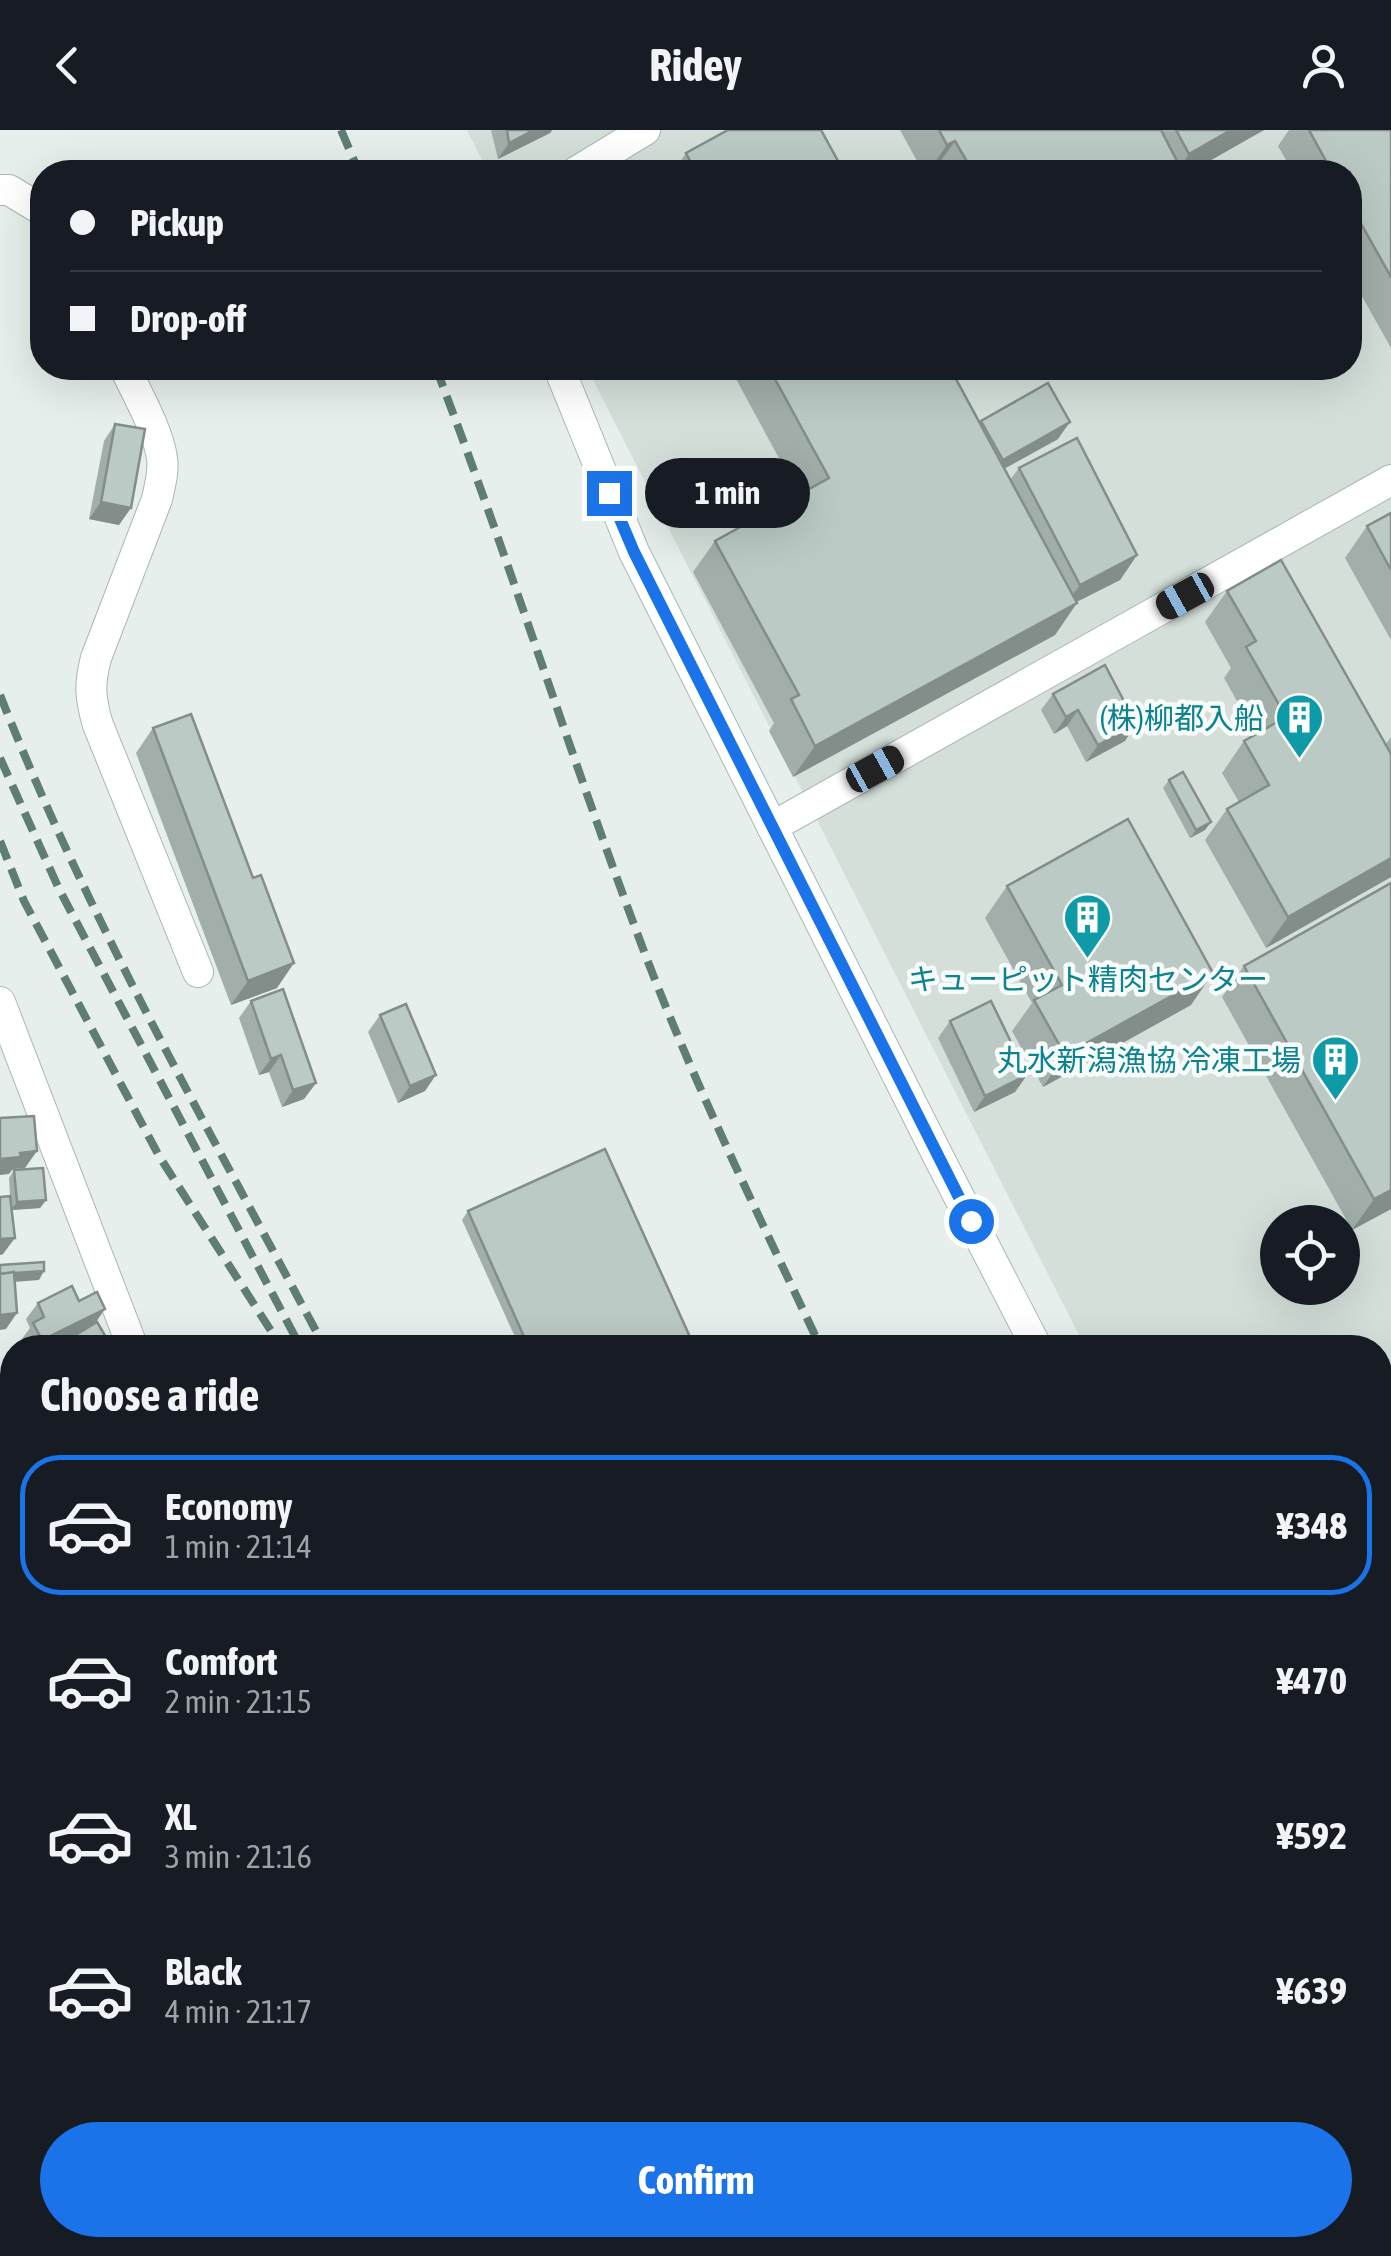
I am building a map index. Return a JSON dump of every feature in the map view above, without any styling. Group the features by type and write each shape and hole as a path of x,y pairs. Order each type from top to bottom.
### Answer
{"street":[{"path":"596,160 645,130"},
{"path":"0,190 9,190 30,203"},
{"path":"130,380 157,439 162,479 96,658 90,698 198,972"},
{"path":"564,380 634,552 1030,1335"},
{"path":"772,827 1391,480"},
{"path":"0,1002 127,1335"}],"shaded area":[{"path":"467,130 1391,130 1391,1335 1079,1335 593,380 1362,380 1362,160 482,160"}],"building":[{"path":"507,130 534,130 509,143"},
{"path":"728,130 821,130 837,160 690,160 686,153"},
{"path":"939,130 1161,130 1176,160 966,160 955,141 947,145"},
{"path":"1176,130 1231,130 1189,154"},
{"path":"1309,130 1391,130 1391,277 1362,225 1362,160 1325,160"},
{"path":"776,380 956,380 1077,603 815,746 791,699 799,695 715,541 829,478"},
{"path":"1048,383 1070,422 1003,460 981,421"},
{"path":"115,424 145,429 131,508 101,502"},
{"path":"1077,438 1137,555 1080,585 1019,468"},
{"path":"1391,513 1391,570 1367,526"},
{"name":"(株)柳都入船","path":"1281,560 1391,754 1391,858 1288,917 1227,809 1269,785 1244,741 1286,717 1246,647 1256,641 1227,591"},
{"path":"1105,665 1136,724 1098,745 1078,710 1066,717 1053,694"},
{"path":"191,714 253,878 261,875 294,963 248,981 153,728"},
{"path":"1183,772 1211,822 1196,830 1169,780"},
{"name":"キューピット精肉センター","path":"1128,819 1213,973 1065,1055 1034,1000 1062,985 1007,886"},
{"name":"丸水新潟漁協 冷凍工場","path":"1391,883 1391,1190 1374,1199 1244,966"},
{"path":"283,989 316,1083 293,1090 281,1055 271,1059 251,1001"},
{"path":"991,1001 1027,1075 985,1096 950,1021"},
{"path":"406,1004 436,1075 410,1086 380,1015"},
{"path":"34,1116 37,1151 0,1159 0,1118"},
{"path":"605,1149 689,1335 523,1335 468,1211"},
{"path":"43,1168 46,1200 17,1202 14,1170"},
{"path":"10,1196 15,1238 0,1239 0,1197"},
{"path":"44,1262 44,1271 0,1274 0,1265"},
{"path":"14,1272 17,1313 0,1315 0,1274"},
{"path":"72,1286 79,1301 97,1292 105,1309 52,1335 39,1335 33,1323 44,1317 38,1303"},
{"path":"97,1322 105,1335 76,1335"}],"railway":[{"path":"341,130 354,160"},
{"path":"440,380 662,997 727,1148 815,1335"},
{"path":"0,695 112,944 318,1335"},
{"path":"0,758 59,889 294,1335"},
{"path":"0,841 24,901 159,1156 274,1335"}],"place":[{"name":"(株)柳都入船","path":"1299,760"},
{"name":"キューピット精肉センター","path":"1088,960"},
{"name":"丸水新潟漁協 冷凍工場","path":"1336,1102"}],"route":[{"path":"609,493 634,552 971,1221"}]}
